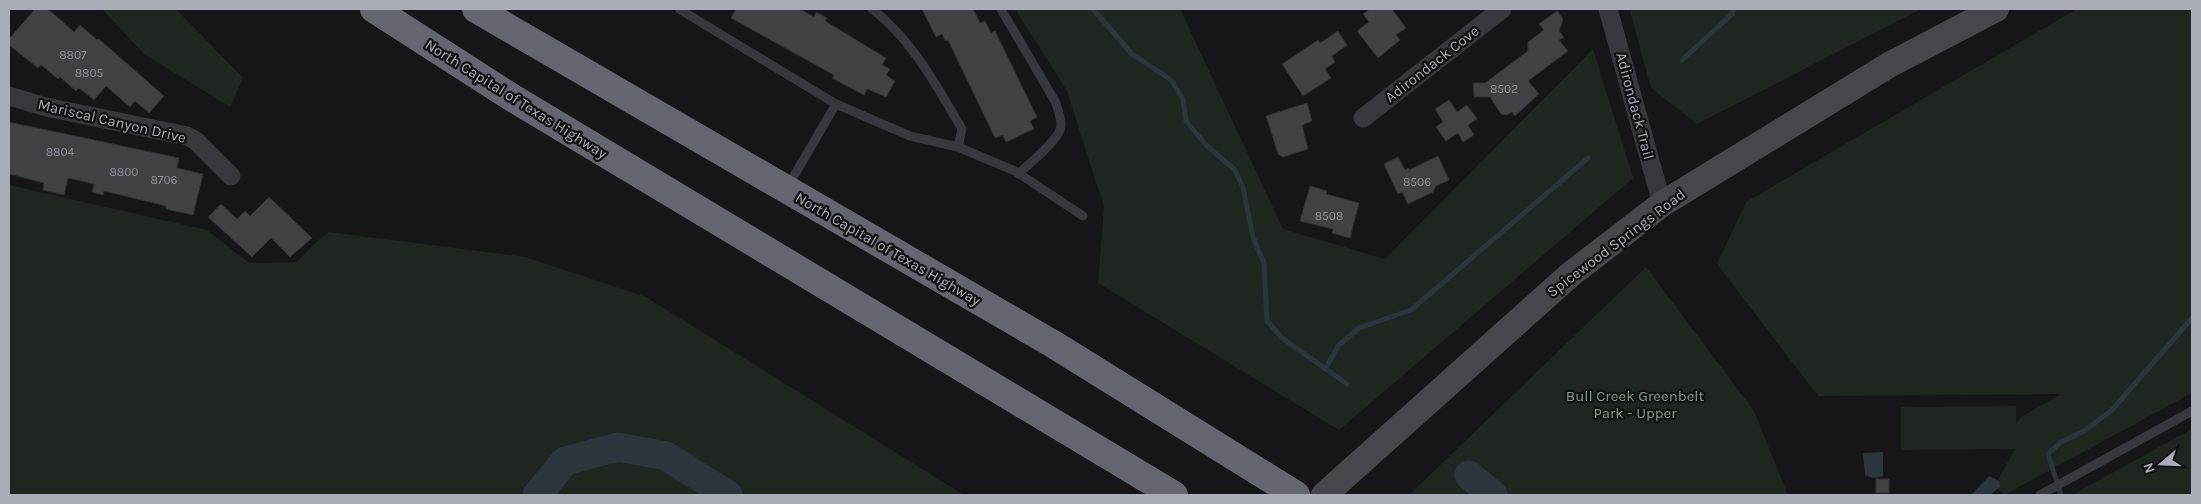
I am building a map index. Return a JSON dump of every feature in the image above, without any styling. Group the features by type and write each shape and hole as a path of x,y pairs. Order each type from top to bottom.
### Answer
{"highway":[{"name":"North Capital of Texas Highway","path":"374,9 511,98 1174,495"},
{"name":"North Capital of Texas Highway","path":"476,9 786,191 1053,344 1296,495"}],"main road":[{"name":"Spicewood Springs Road","path":"1324,495 1571,274 1662,204 1866,79 1996,9"}],"street":[{"name":"Adirondack Cove","path":"1363,118 1502,9"},
{"name":"Adirondack Trail","path":"1608,9 1662,204"},
{"name":"Mariscal Canyon Drive","path":"9,96 46,107 187,136 196,141 231,176"}],"lane":[{"path":"679,9 836,104 910,136 958,147 1018,174 1083,216"},
{"path":"872,9 888,21 931,76 962,129 958,147"},
{"path":"1001,9 1056,103 1060,118 1060,129 1054,140 1018,174"},
{"path":"786,191 836,104"},
{"path":"2040,495 2192,410"}],"green space":[{"path":"102,9 176,9 243,78 230,107 144,54"},
{"path":"1015,9 1180,9 1283,229 1385,259 1593,49 1633,178 1339,430 1098,283 1104,207 1067,91"},
{"path":"1632,9 1921,9 1697,124 1651,88 1630,11"},
{"path":"2077,9 2192,9 2192,393 2004,495 1995,485 2015,449 1901,450 1901,407 2016,406 2016,425 2021,417 2061,394 1818,396 1717,264 1746,202"},
{"path":"9,185 207,230 249,263 297,262 317,241 329,232 525,257 646,297 964,495 9,495"},
{"name":"Bull Creek Greenbelt Park - Upper","path":"1646,267 1754,411 1788,495 1409,495"},
{"path":"2192,429 2192,495 2072,495"}],"shaded area":[{"path":"1883,452 1883,476 1873,478 1865,475 1863,453"},
{"path":"1989,476 1999,481 2000,487 1990,495 1971,495"}],"building":[{"path":"35,9 48,9 74,32 80,25 97,40 99,39 164,96 149,113 135,101 130,107 106,86 94,100 79,88 76,91 60,77 58,79 41,65 38,68 9,45 9,39"},
{"path":"736,9 800,9 814,17 816,12 827,18 825,21 886,58 882,65 890,69 886,75 895,81 886,97 867,89 864,95 832,78 834,75 731,18"},
{"path":"922,9 973,9 980,23 985,21 991,33 995,31 1037,117 1030,121 1034,129 1006,142 1003,135 995,138 948,40 945,41 942,34 936,37"},
{"path":"1370,9 1392,9 1406,28 1396,35 1400,40 1378,58 1357,31 1369,22 1363,14"},
{"path":"1557,11 1563,19 1559,31 1564,37 1559,40 1568,51 1528,81 1539,94 1515,116 1512,112 1507,115 1501,114 1490,97 1474,97 1473,83 1485,83 1528,51 1528,42 1544,30 1539,24"},
{"path":"1338,31 1347,45 1332,56 1335,62 1325,69 1331,78 1303,96 1282,64 1318,40 1320,43"},
{"path":"1449,100 1457,112 1467,105 1477,119 1468,125 1474,135 1463,142 1458,133 1446,141 1436,127 1443,122 1435,109"},
{"path":"1307,103 1312,121 1302,125 1308,149 1283,157 1278,154 1266,116"},
{"path":"9,122 179,158 177,168 203,174 193,215 166,209 166,206 104,191 103,195 92,192 94,184 68,178 64,195 43,190 44,183 9,174"},
{"path":"1438,156 1449,180 1436,186 1433,192 1408,204 1402,192 1398,194 1384,164 1398,157 1405,170 1408,168 1409,170"},
{"path":"1310,186 1327,191 1326,194 1359,203 1350,238 1332,233 1333,229 1300,221"},
{"path":"269,197 312,238 290,257 271,238 252,257 208,217 221,204 237,219 245,211 250,216"},
{"path":"1876,479 1889,479 1889,493 1876,493"}],"waterway":[{"path":"1093,9 1132,54 1171,80 1183,99 1186,121 1207,146 1235,170 1243,188 1253,237 1264,263 1267,321 1282,338 1347,384"},
{"path":"1682,60 1732,14 1734,9"},
{"path":"1325,369 1339,345 1359,328 1411,310 1588,158"},
{"path":"2061,495 2048,454 2061,442 2084,431 2112,410 2192,318"},
{"path":"537,495 565,461 618,447 666,456 728,495"},
{"path":"1469,475 1493,495"}]}
